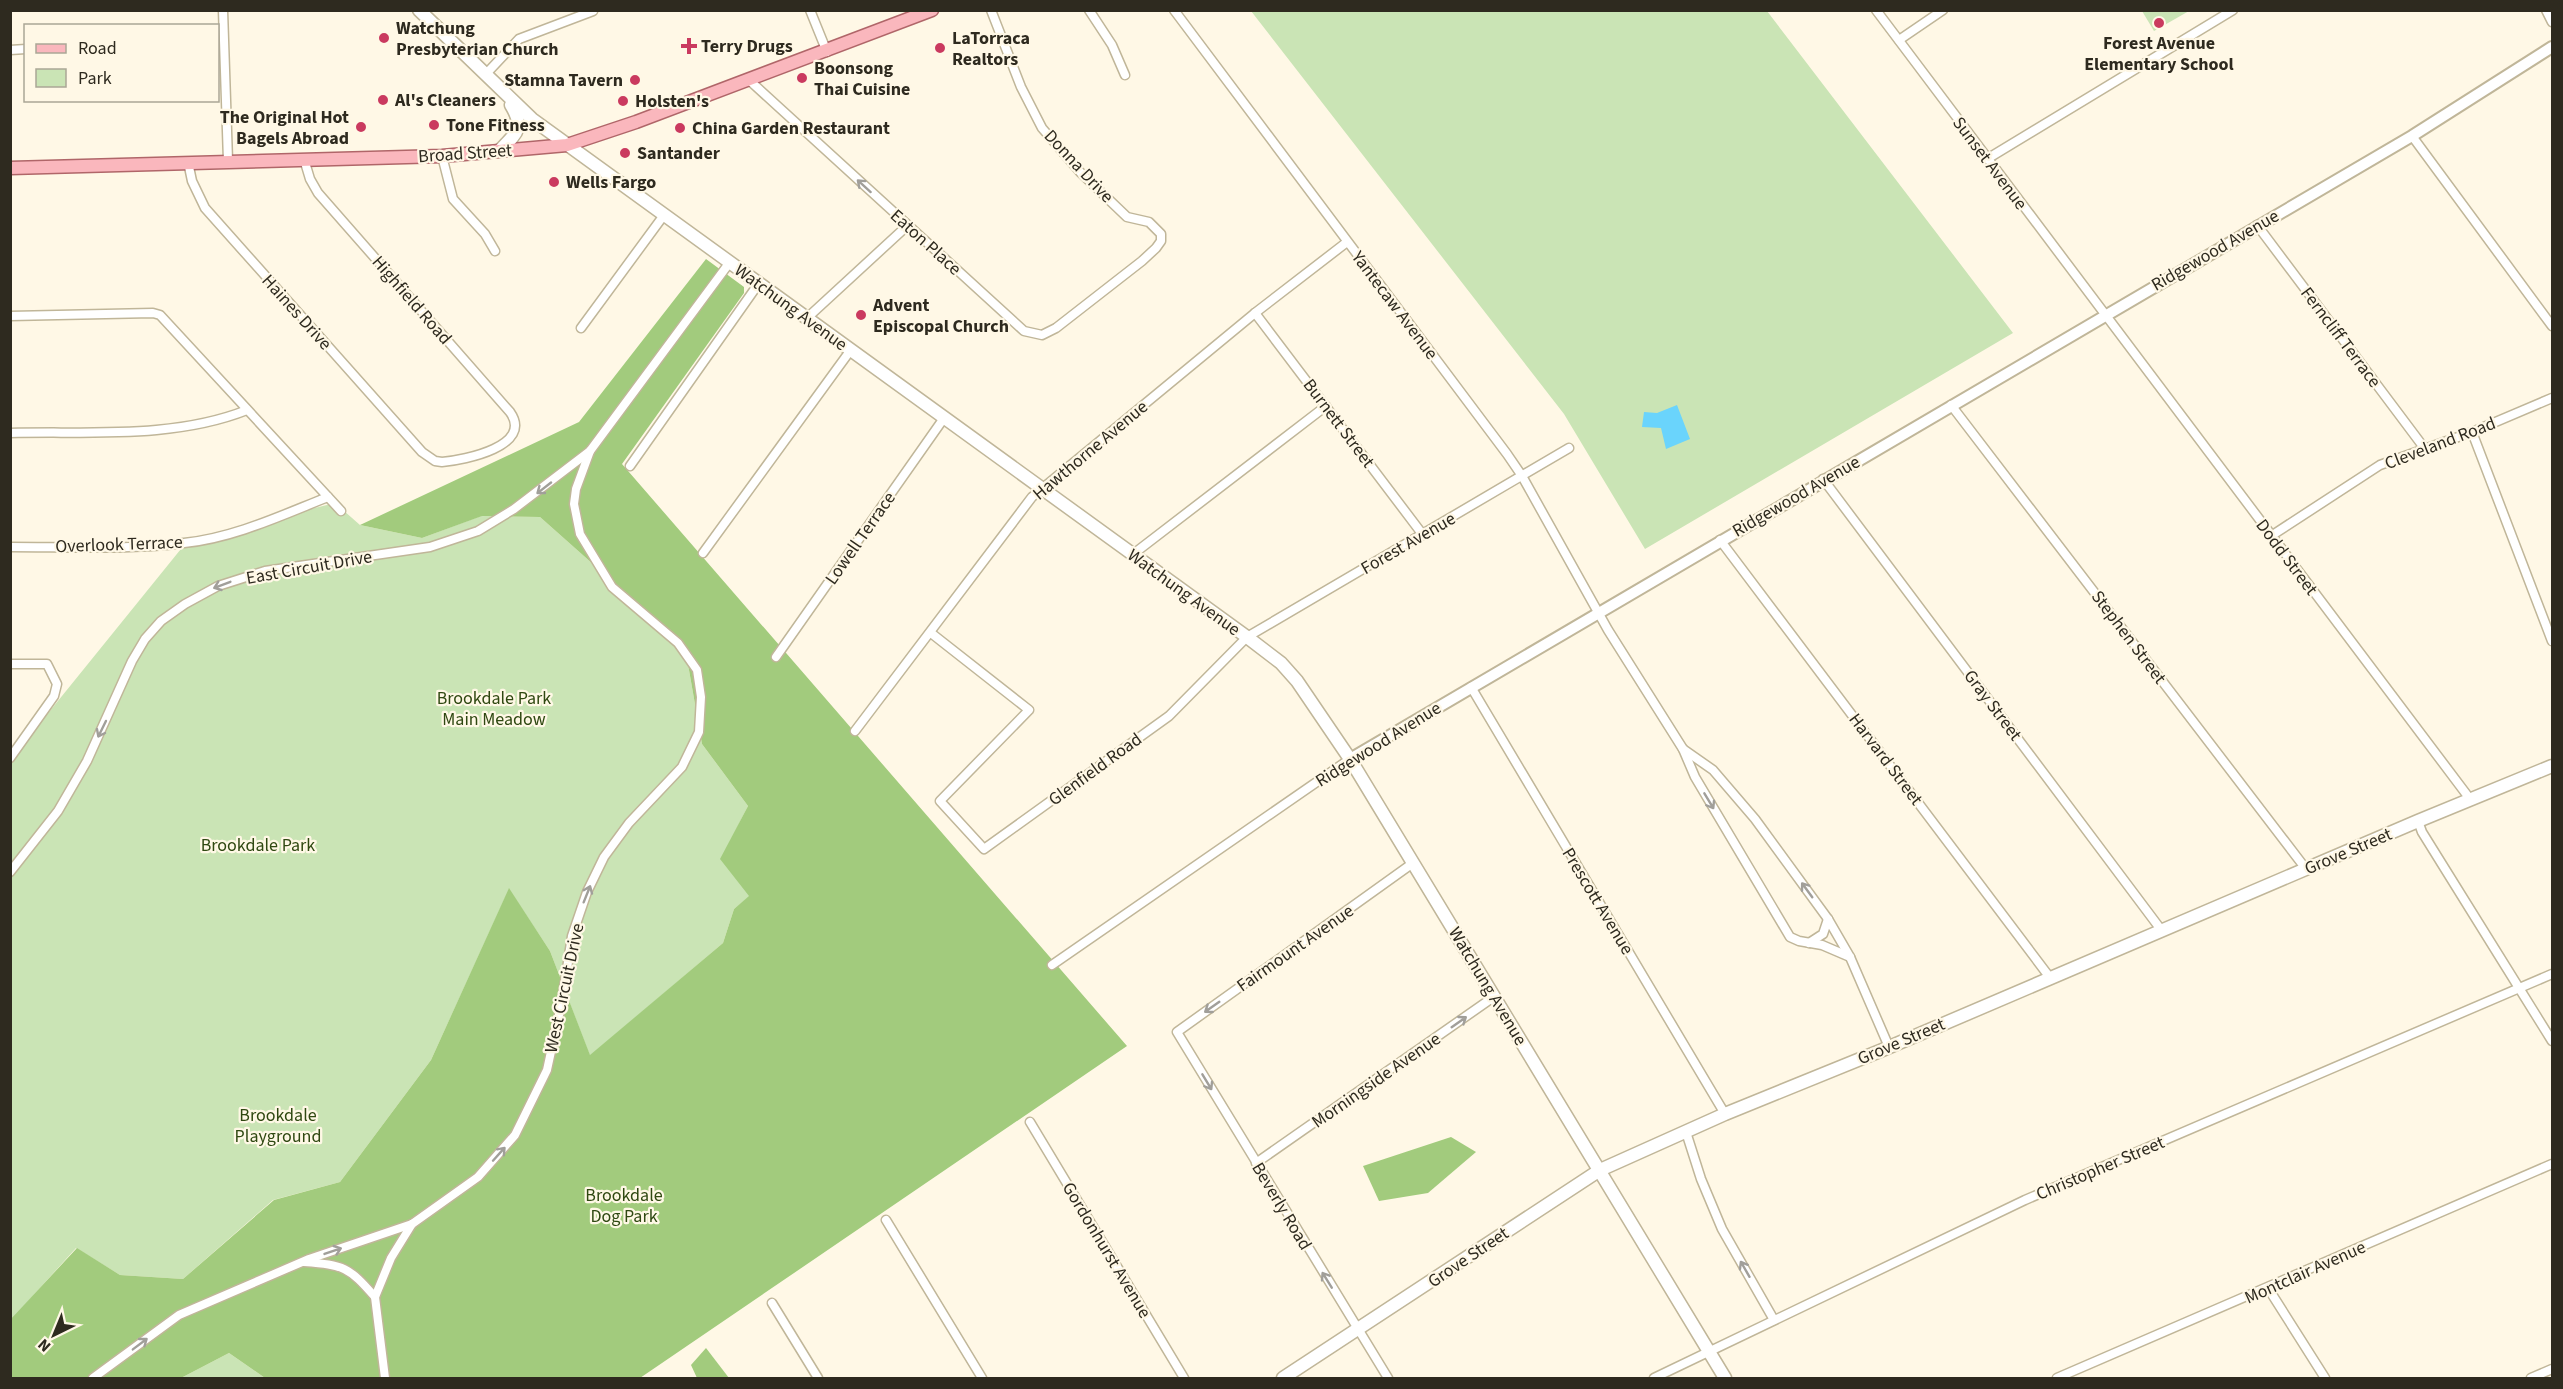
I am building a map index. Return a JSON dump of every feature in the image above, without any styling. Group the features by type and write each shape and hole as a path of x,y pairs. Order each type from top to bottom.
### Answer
{"main road":[{"name":"Watchung Avenue","path":"419,10 532,119 1281,663 1297,681 1350,759 1725,1378"},
{"name":"Broad Street","path":"10,168 441,156 567,144 612,131 827,52 932,10"},
{"path":"499,151 518,130 519,117 506,96"},
{"name":"Grove Street","path":"1283,1378 1600,1170 1725,1114 2051,979 2418,821 2553,766"}],"street":[{"path":"223,10 221,44 228,161"},
{"path":"810,10 827,52"},
{"name":"Donna Drive","path":"992,10 1022,87 1042,128 1080,172 1127,217 1149,222 1161,234 1161,241 1142,261"},
{"path":"1089,10 1112,45 1125,75"},
{"name":"Yantecaw Avenue","path":"1174,10 1522,476 1598,612 1683,749"},
{"name":"Sunset Avenue","path":"1876,10 2104,315"},
{"path":"1899,40 1943,10"},
{"path":"1987,159 2233,10"},
{"path":"2546,10 2553,22"},
{"path":"485,75 519,39 593,11"},
{"name":"Ridgewood Avenue","path":"1052,965 1350,759 1823,479 2412,136 2553,46"},
{"name":"Eaton Place","path":"749,80 1024,331 1032,335 1042,335 1056,328 1142,261"},
{"path":"2412,136 2553,326"},
{"path":"441,156 453,199 485,234 495,250"},
{"name":"Highfield Road","path":"304,159 310,179 318,194 510,412 516,424 510,440 495,448 450,462 435,461 422,452"},
{"name":"Haines Drive","path":"188,162 192,181 205,208 422,452"},
{"path":"581,328 664,215"},
{"path":"807,318 908,225"},
{"name":"Ferncliff Terrace","path":"2257,225 2425,449"},
{"name":"Hawthorne Avenue","path":"855,731 1041,488 1255,313 1347,242"},
{"path":"590,451 730,262"},
{"path":"630,466 759,283"},
{"path":"10,316 153,313 160,315 341,511"},
{"name":"Burnett Street","path":"1255,313 1423,535"},
{"name":"Dodd Street","path":"2104,315 2470,799"},
{"path":"703,553 852,351"},
{"name":"Cleveland Road","path":"2271,536 2380,465 2472,432 2553,398"},
{"name":"Stephen Street","path":"1951,405 2306,869"},
{"path":"1132,555 1326,406"},
{"path":"10,433 162,429 203,424 248,410"},
{"name":"Lowell Terrace","path":"776,657 944,418"},
{"path":"2472,432 2553,641"},
{"name":"Forest Avenue","path":"1247,637 1569,448"},
{"name":"East Circuit Drive","path":"10,872 58,811 87,761 132,661 145,639 161,621 185,604 218,586 265,571 430,547 478,531 546,486 590,451"},
{"name":"West Circuit Drive","path":"93,1378 179,1315 303,1262 412,1224 478,1177 515,1135 547,1070 562,1001 572,936 587,892 604,857 629,823 682,767 699,732 701,697 697,670 678,643 612,586 580,534 574,504 576,489 590,451"},
{"name":"Gray Street","path":"1823,479 2162,931"},
{"name":"Overlook Terrace","path":"10,547 145,546 186,543 248,528 328,497"},
{"name":"Harvard Street","path":"1720,540 2051,979"},
{"name":"Glenfield Road","path":"931,633 1029,710 940,801 984,849 1169,716 1247,637"},
{"path":"10,664 47,664 57,684 54,696 10,758"},
{"name":"Prescott Avenue","path":"1471,687 1725,1114"},
{"path":"1683,749 1713,770 1755,819 1828,919 1850,957 1889,1047"},
{"path":"1683,749 1695,777 1790,937 1822,945 1850,957"},
{"path":"2418,821 2422,832 2553,1041"},
{"name":"Fairmount Avenue","path":"1177,1032 1413,863"},
{"path":"1809,943 1823,934 1828,919"},
{"name":"Christopher Street","path":"1654,1378 2025,1200 2553,974"},
{"name":"Morningside Avenue","path":"1256,1164 1495,996"},
{"name":"Beverly Road","path":"1177,1032 1388,1378"},
{"name":"Gordonhurst Avenue","path":"1030,1122 1184,1378"},
{"path":"1686,1132 1701,1179 1722,1229 1774,1320"},
{"name":"Montclair Avenue","path":"2057,1378 2553,1164"},
{"path":"886,1220 982,1378"},
{"path":"386,1378 375,1297 391,1258 412,1224"},
{"name":"West Circuit Drive","path":"303,1262 335,1264 347,1269 357,1276 375,1297"},
{"path":"2268,1288 2325,1378"},
{"path":"772,1303 819,1378"},
{"path":"2530,1378 2553,1369"}],"green space":[{"path":"1251,11 1767,11 2013,333 1645,549 1564,414"},
{"name":"Forest Avenue Elementary School","path":"2142,11 2189,11 2154,31"},
{"name":"Brookdale Dog Park","path":"706,259 744,287 744,293 622,464 1127,1046 640,1378 265,1378 229,1353 181,1378 11,1378 10,1320 77,1248 120,1275 183,1279 274,1200 340,1182 431,1060 509,888 550,951 590,1055 723,943 734,909 749,896 720,859 748,806 702,744 686,653 648,613 540,517 482,516 422,538 360,525 579,422"},
{"name":"Brookdale Park","path":"335,503 360,525 422,538 481,516 540,517 648,613 686,653 702,744 748,806 721,859 750,896 734,909 723,943 590,1056 550,951 509,889 431,1060 340,1182 273,1200 183,1279 120,1275 76,1248 11,1320 11,759 189,539"},
{"path":"1451,1137 1476,1152 1428,1193 1379,1201 1363,1166"},
{"path":"706,1348 729,1378 697,1378 691,1365"},
{"path":"229,1353 265,1378 181,1378"}],"water":[{"path":"1677,405 1690,439 1666,449 1661,428 1642,427 1644,412 1657,413"}],"place":[{"name":"Forest Avenue Elementary School","path":"2159,23"},
{"name":"Watchung Presbyterian Church","path":"384,38"},
{"name":"Terry Drugs","path":"689,46"},
{"name":"LaTorraca Realtors","path":"940,48"},
{"name":"Boonsong Thai Cuisine","path":"802,78"},
{"name":"Stamna Tavern","path":"635,80"},
{"name":"Al's Cleaners","path":"383,100"},
{"name":"Holsten's","path":"623,101"},
{"name":"Tone Fitness","path":"434,125"},
{"name":"The Original Hot Bagels Abroad","path":"361,127"},
{"name":"China Garden Restaurant","path":"680,128"},
{"name":"Santander","path":"625,153"},
{"name":"Wells Fargo","path":"554,182"},
{"name":"Advent Episcopal Church","path":"861,315"}],"park label":[{"name":"Brookdale Park Main Meadow","path":"494,708"},
{"name":"Brookdale Playground","path":"278,1125"}]}
